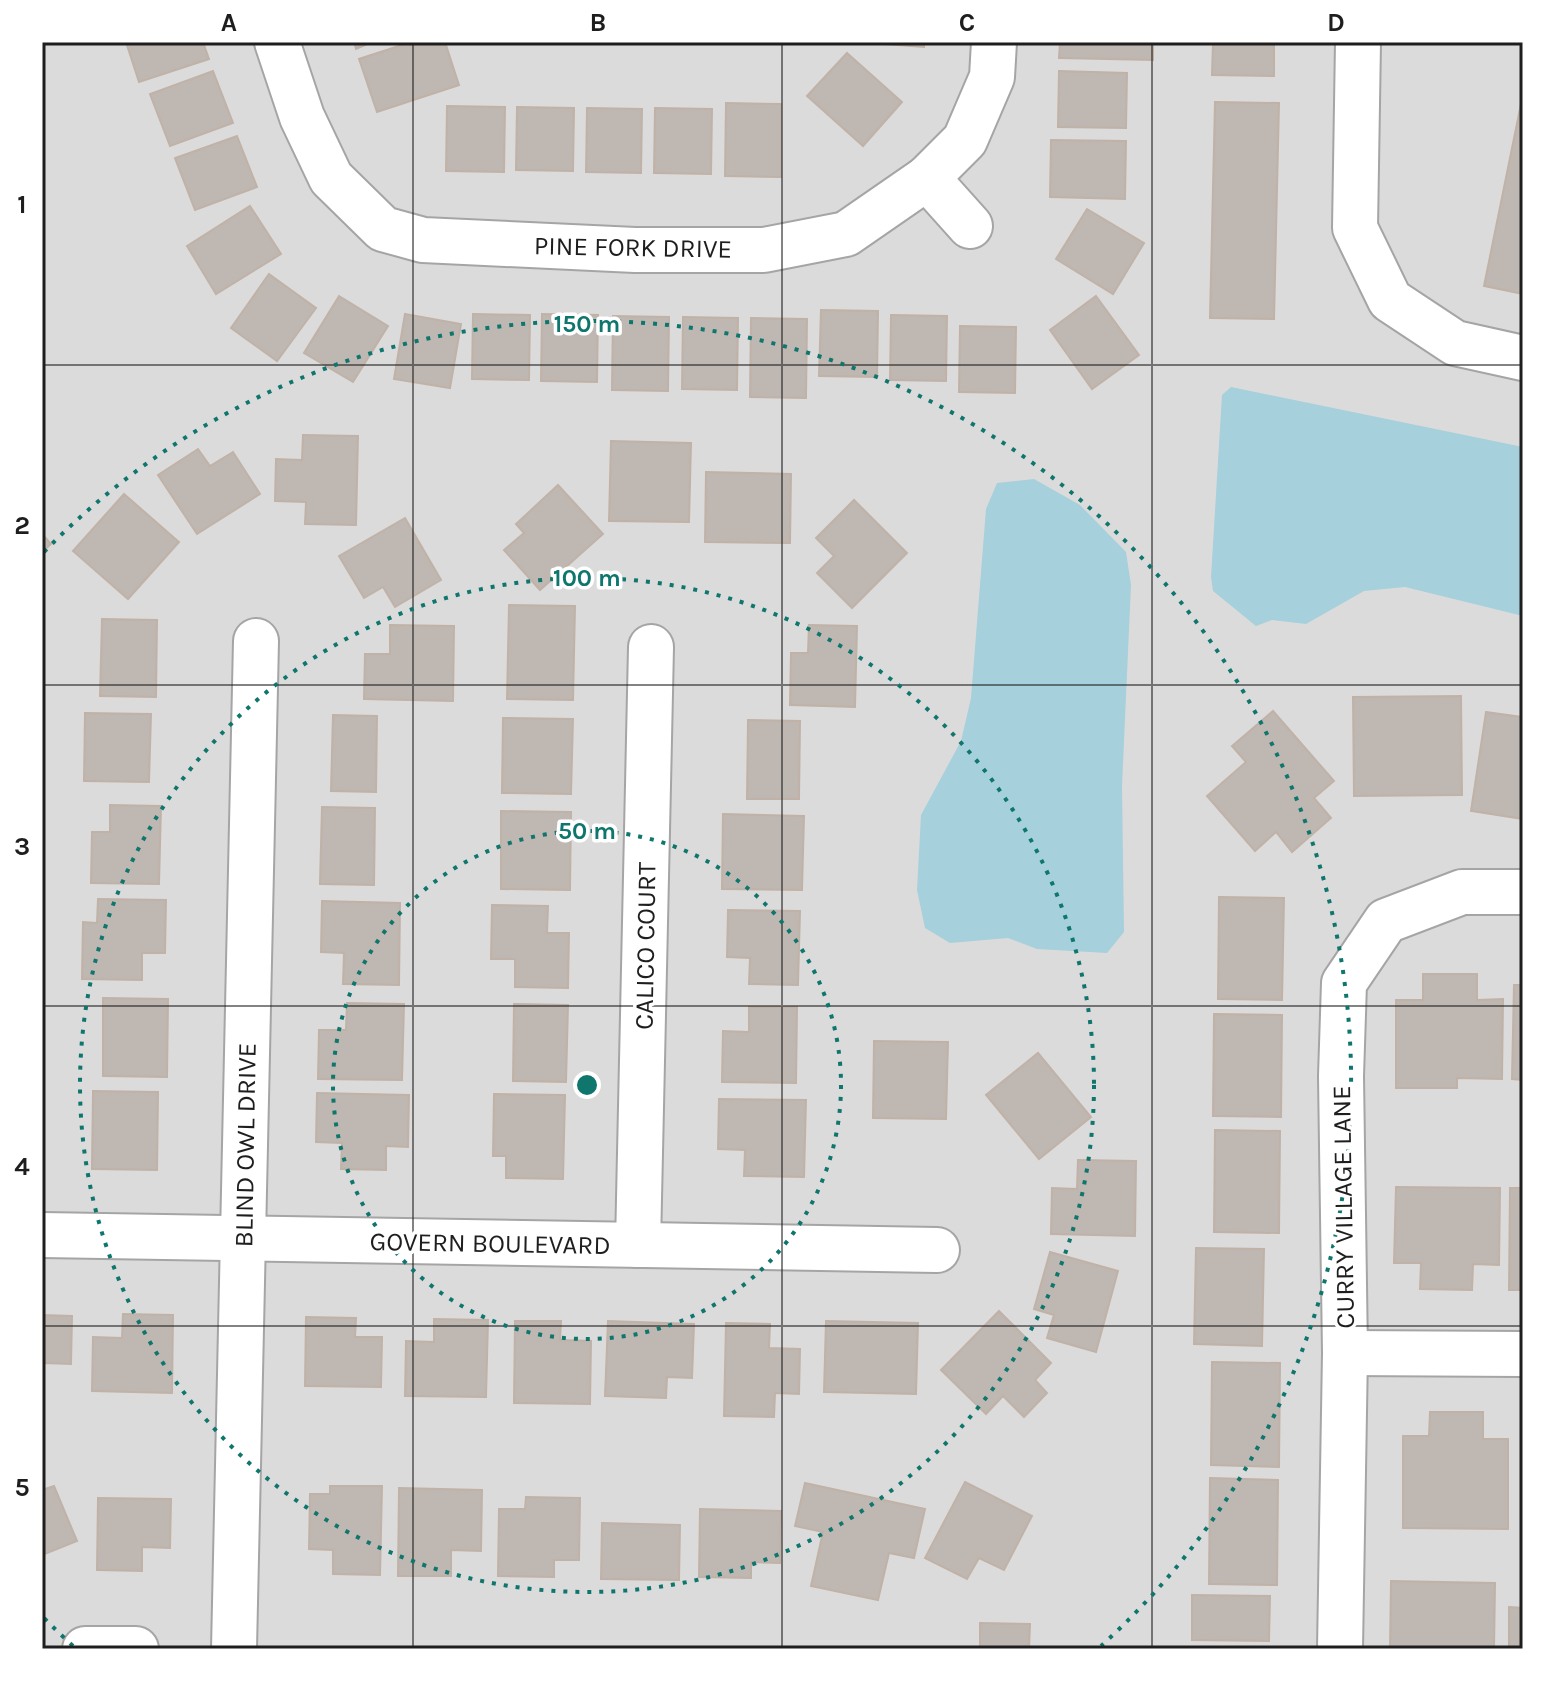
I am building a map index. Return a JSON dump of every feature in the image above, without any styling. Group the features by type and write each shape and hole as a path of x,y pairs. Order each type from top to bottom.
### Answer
{"street":[{"name":"PINE FORK DRIVE","path":"277,42 302,117 331,178 383,229 423,240 635,250 764,250 846,234 927,178 965,140 992,77 994,42"},
{"path":"1358,42 1355,228 1390,300 1455,343 1523,358"},
{"path":"927,178 970,226"},
{"name":"BLIND OWL DRIVE","path":"234,1649 256,641"},
{"name":"CALICO COURT","path":"638,1245 651,647"},
{"name":"CURRY VILLAGE LANE","path":"1340,1649 1345,1353 1341,1076 1344,983 1386,921 1462,892 1523,892"},
{"name":"GOVERN BOULEVARD","path":"42,1235 937,1250"},
{"path":"1345,1353 1523,1354"},
{"path":"85,1649 136,1649"}],"shaded area":[{"path":"42,42 1523,42 1523,1649 42,1649"}],"water":[{"path":"1231,387 1523,447 1523,616 1405,587 1364,591 1306,624 1272,620 1256,626 1213,591 1211,577 1222,395"},
{"path":"1034,479 1080,505 1126,552 1131,585 1122,786 1124,932 1107,953 1037,949 1008,938 950,943 925,928 917,890 921,815 961,741 971,698 986,509 997,483"}],"building":[{"path":"126,42 203,42 209,59 139,82"},
{"path":"354,42 372,42 356,49"},
{"path":"411,42 445,42 459,85 377,112 359,59"},
{"path":"857,42 924,42 924,47"},
{"path":"1060,42 1153,42 1153,60 1059,58"},
{"path":"1213,42 1274,42 1274,76 1212,75"},
{"path":"847,53 902,102 863,146 807,96"},
{"path":"213,71 233,123 170,146 150,94"},
{"path":"1059,71 1127,73 1126,128 1058,127"},
{"path":"1523,94 1523,294 1484,286"},
{"path":"1215,102 1279,103 1274,319 1210,318"},
{"path":"726,103 781,104 781,177 725,176"},
{"path":"447,106 505,107 504,172 446,171"},
{"path":"517,107 574,108 573,171 516,170"},
{"path":"587,108 642,109 641,173 586,172"},
{"path":"655,108 712,109 711,174 654,173"},
{"path":"237,136 257,187 195,210 175,158"},
{"path":"1051,140 1126,141 1125,199 1050,197"},
{"path":"250,206 281,254 216,294 187,246"},
{"path":"1087,209 1144,243 1113,294 1056,259"},
{"path":"269,274 316,308 277,361 231,328"},
{"path":"339,296 388,326 353,382 304,353"},
{"path":"1096,296 1139,355 1092,389 1050,330"},
{"path":"821,310 878,311 877,377 819,376"},
{"path":"405,314 461,324 450,388 394,379"},
{"path":"473,314 530,315 529,380 472,379"},
{"path":"542,314 598,315 597,382 541,381"},
{"path":"891,315 947,316 946,381 890,380"},
{"path":"613,316 669,317 668,391 612,390"},
{"path":"683,317 738,318 737,390 682,389"},
{"path":"751,318 807,319 806,398 750,397"},
{"path":"960,326 1016,327 1015,393 959,392"},
{"path":"303,435 358,436 356,525 305,524 306,502 275,501 276,459 302,460"},
{"path":"611,441 691,443 689,522 609,521"},
{"path":"198,449 210,466 233,452 260,494 197,534 158,475"},
{"path":"706,472 791,474 790,543 705,542"},
{"path":"558,485 603,534 540,590 504,550 524,533 516,524"},
{"path":"124,494 179,542 128,599 73,551"},
{"path":"854,500 907,553 852,608 817,573 834,556 816,538"},
{"path":"405,518 441,580 395,607 383,587 364,598 339,556"},
{"path":"42,534 51,544 42,552"},
{"path":"509,605 575,606 573,700 507,699"},
{"path":"102,619 157,620 156,697 100,696"},
{"path":"390,625 454,626 453,701 364,699 365,654 390,654"},
{"path":"809,625 857,626 855,707 790,705 791,653 808,653"},
{"path":"1461,696 1462,795 1354,796 1353,697"},
{"path":"1273,711 1334,781 1314,798 1331,818 1292,852 1276,832 1255,851 1207,796 1246,762 1232,746"},
{"path":"1486,712 1523,717 1523,819 1471,811"},
{"path":"85,713 151,714 149,782 84,781"},
{"path":"333,715 377,716 376,792 331,791"},
{"path":"503,718 573,719 571,794 502,793"},
{"path":"748,720 800,721 799,799 747,799"},
{"path":"110,805 161,806 159,884 91,883 92,832 110,832"},
{"path":"322,807 375,808 374,885 320,884"},
{"path":"501,811 571,812 570,890 501,889"},
{"path":"723,814 804,816 802,890 722,889"},
{"path":"1219,897 1284,898 1282,1000 1218,999"},
{"path":"98,899 166,900 165,953 142,953 142,980 82,979 83,922 97,923"},
{"path":"322,901 400,903 399,985 343,984 344,953 321,952"},
{"path":"492,905 548,906 547,933 569,933 568,988 515,987 515,959 491,959"},
{"path":"728,910 800,911 798,985 749,984 750,958 727,957"},
{"path":"1423,974 1477,974 1477,1000 1503,999 1502,1079 1457,1078 1457,1088 1396,1088 1396,1000 1423,1000"},
{"path":"1514,985 1523,985 1523,1080 1512,1079"},
{"path":"103,998 168,999 167,1077 103,1076"},
{"path":"347,1003 404,1004 402,1080 318,1079 319,1030 346,1030"},
{"path":"514,1004 568,1005 566,1082 513,1081"},
{"path":"749,1007 797,1007 796,1083 722,1082 723,1031 749,1032"},
{"path":"1214,1014 1282,1015 1281,1117 1213,1116"},
{"path":"874,1041 948,1042 946,1119 873,1118"},
{"path":"1038,1053 1091,1117 1039,1159 986,1095"},
{"path":"93,1091 158,1092 157,1170 92,1169"},
{"path":"317,1093 409,1095 408,1147 386,1146 386,1170 341,1169 342,1143 316,1142"},
{"path":"494,1094 565,1095 563,1179 506,1178 506,1156 493,1156"},
{"path":"719,1099 806,1100 804,1177 744,1176 745,1150 718,1149"},
{"path":"1215,1130 1280,1131 1279,1233 1214,1232"},
{"path":"1078,1160 1136,1161 1135,1236 1051,1234 1052,1188 1077,1189"},
{"path":"1396,1187 1500,1188 1499,1265 1473,1264 1472,1290 1420,1289 1421,1263 1394,1263"},
{"path":"1510,1188 1523,1188 1523,1290 1509,1290"},
{"path":"1196,1248 1264,1249 1262,1346 1194,1344"},
{"path":"1050,1252 1118,1271 1096,1352 1047,1338 1054,1315 1034,1309"},
{"path":"999,1311 1051,1363 1035,1380 1047,1393 1024,1417 1003,1396 986,1414 941,1370"},
{"path":"123,1314 173,1315 172,1393 92,1391 93,1337 122,1338"},
{"path":"42,1315 72,1316 71,1364 43,1363 43,1387"},
{"path":"306,1317 356,1318 355,1337 382,1337 381,1387 305,1386"},
{"path":"434,1319 488,1320 486,1397 405,1396 406,1341 434,1342"},
{"path":"515,1321 561,1321 560,1340 591,1341 590,1404 514,1403"},
{"path":"608,1321 694,1324 692,1378 667,1377 666,1398 605,1396"},
{"path":"826,1321 918,1323 916,1394 824,1392"},
{"path":"726,1323 770,1324 769,1348 800,1349 799,1394 775,1393 774,1417 724,1416"},
{"path":"1212,1362 1280,1363 1279,1467 1211,1465"},
{"path":"1430,1412 1483,1412 1483,1439 1508,1439 1508,1529 1403,1528 1403,1436 1429,1436"},
{"path":"1210,1478 1278,1480 1277,1585 1209,1584"},
{"path":"965,1482 1032,1516 1004,1570 979,1558 967,1579 925,1558"},
{"path":"805,1483 925,1509 914,1558 889,1553 878,1600 811,1586 823,1532 795,1526"},
{"path":"54,1486 77,1541 42,1555 42,1490"},
{"path":"330,1486 382,1486 380,1575 333,1574 333,1550 309,1549 310,1494 330,1494"},
{"path":"399,1488 482,1490 481,1551 451,1550 451,1576 398,1576"},
{"path":"526,1497 580,1498 579,1560 554,1560 554,1577 498,1576 499,1509 525,1509"},
{"path":"98,1498 171,1499 170,1548 142,1547 142,1571 97,1570"},
{"path":"700,1509 781,1511 780,1563 751,1562 751,1578 699,1577"},
{"path":"602,1523 680,1525 679,1580 601,1579"},
{"path":"1391,1581 1495,1583 1494,1649 1390,1649"},
{"path":"1192,1595 1270,1596 1269,1641 1192,1640"},
{"path":"1509,1607 1523,1608 1523,1649 1509,1649"},
{"path":"980,1623 1030,1624 1029,1649 980,1649"}]}
